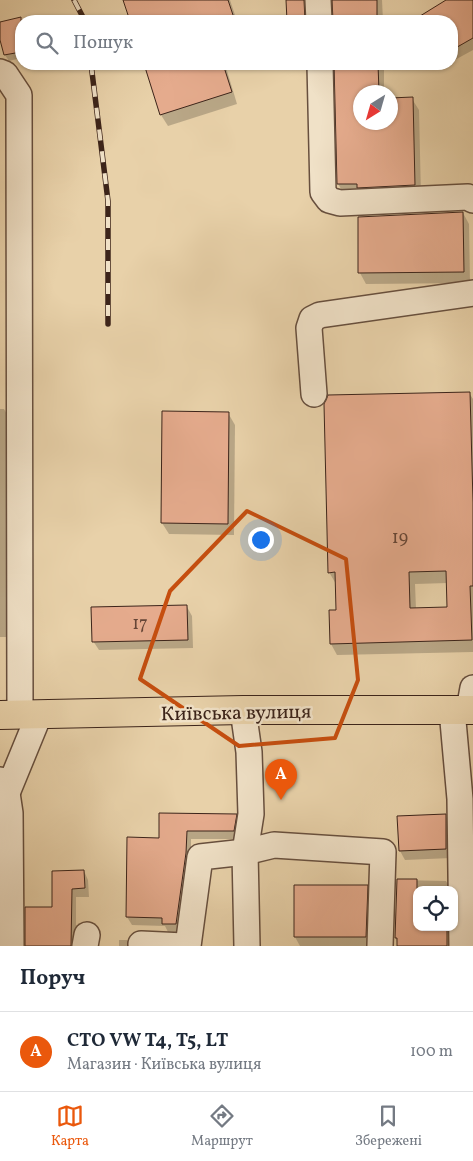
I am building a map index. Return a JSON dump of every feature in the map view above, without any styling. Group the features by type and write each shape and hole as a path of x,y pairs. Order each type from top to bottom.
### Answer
{"main road":[{"name":"Київська вулиця","path":"20,715 467,704"}],"lane":[{"path":"318,0 319,15"},
{"path":"320,70 323,192 328,200 340,203 468,197 473,200"},
{"path":"0,72 5,74 18,95 20,715 3,786 10,813 11,946"},
{"path":"314,394 309,328 312,319 320,315 473,293"},
{"path":"462,946 460,799 465,765 467,704"},
{"path":"243,710 249,752 251,814 245,852 247,946"},
{"path":"188,946 200,857 245,852 274,845 383,852 380,946"},
{"path":"141,944 184,946"}],"highlighted area":[{"path":"247,511 346,559 358,680 335,738 239,746 140,679 170,591"}],"building":[{"path":"123,0 228,0 233,15 128,15"},
{"path":"286,0 304,0 305,15 287,15"},
{"path":"332,0 377,0 377,15 333,15"},
{"path":"446,0 473,0 473,38 458,47 458,15 422,15"},
{"path":"15,18 15,53 4,55 0,40 0,22"},
{"path":"146,70 225,70 232,92 160,115"},
{"path":"334,70 378,70 379,85 353,85 353,130 398,130 398,98 413,97 415,185 357,188 357,184 337,184"},
{"path":"463,212 464,272 358,273 358,217"},
{"path":"470,392 473,502 473,586 470,586 472,640 330,644 329,610 336,610 335,572 328,573 324,404 328,395","holes":["446,571 447,607 410,608 409,572"]},
{"path":"162,411 229,412 228,524 161,523"},
{"path":"187,605 188,640 92,642 91,607"},
{"path":"159,813 237,814 234,831 187,831 186,853 176,924 162,924 162,918 126,917 127,837 159,838"},
{"path":"446,814 446,849 399,851 397,816"},
{"path":"84,870 85,888 72,889 71,946 25,946 25,907 52,907 52,871"},
{"path":"397,879 417,879 417,886 413,886 413,931 447,931 447,946 397,946 397,938 395,938"},
{"path":"294,885 368,885 366,937 294,937"}],"railway":[{"path":"74,0 82,15"},
{"path":"92,70 108,201 108,324"}],"place":[{"name":"СТО VW T4, T5, LT","path":"281,800"}]}
